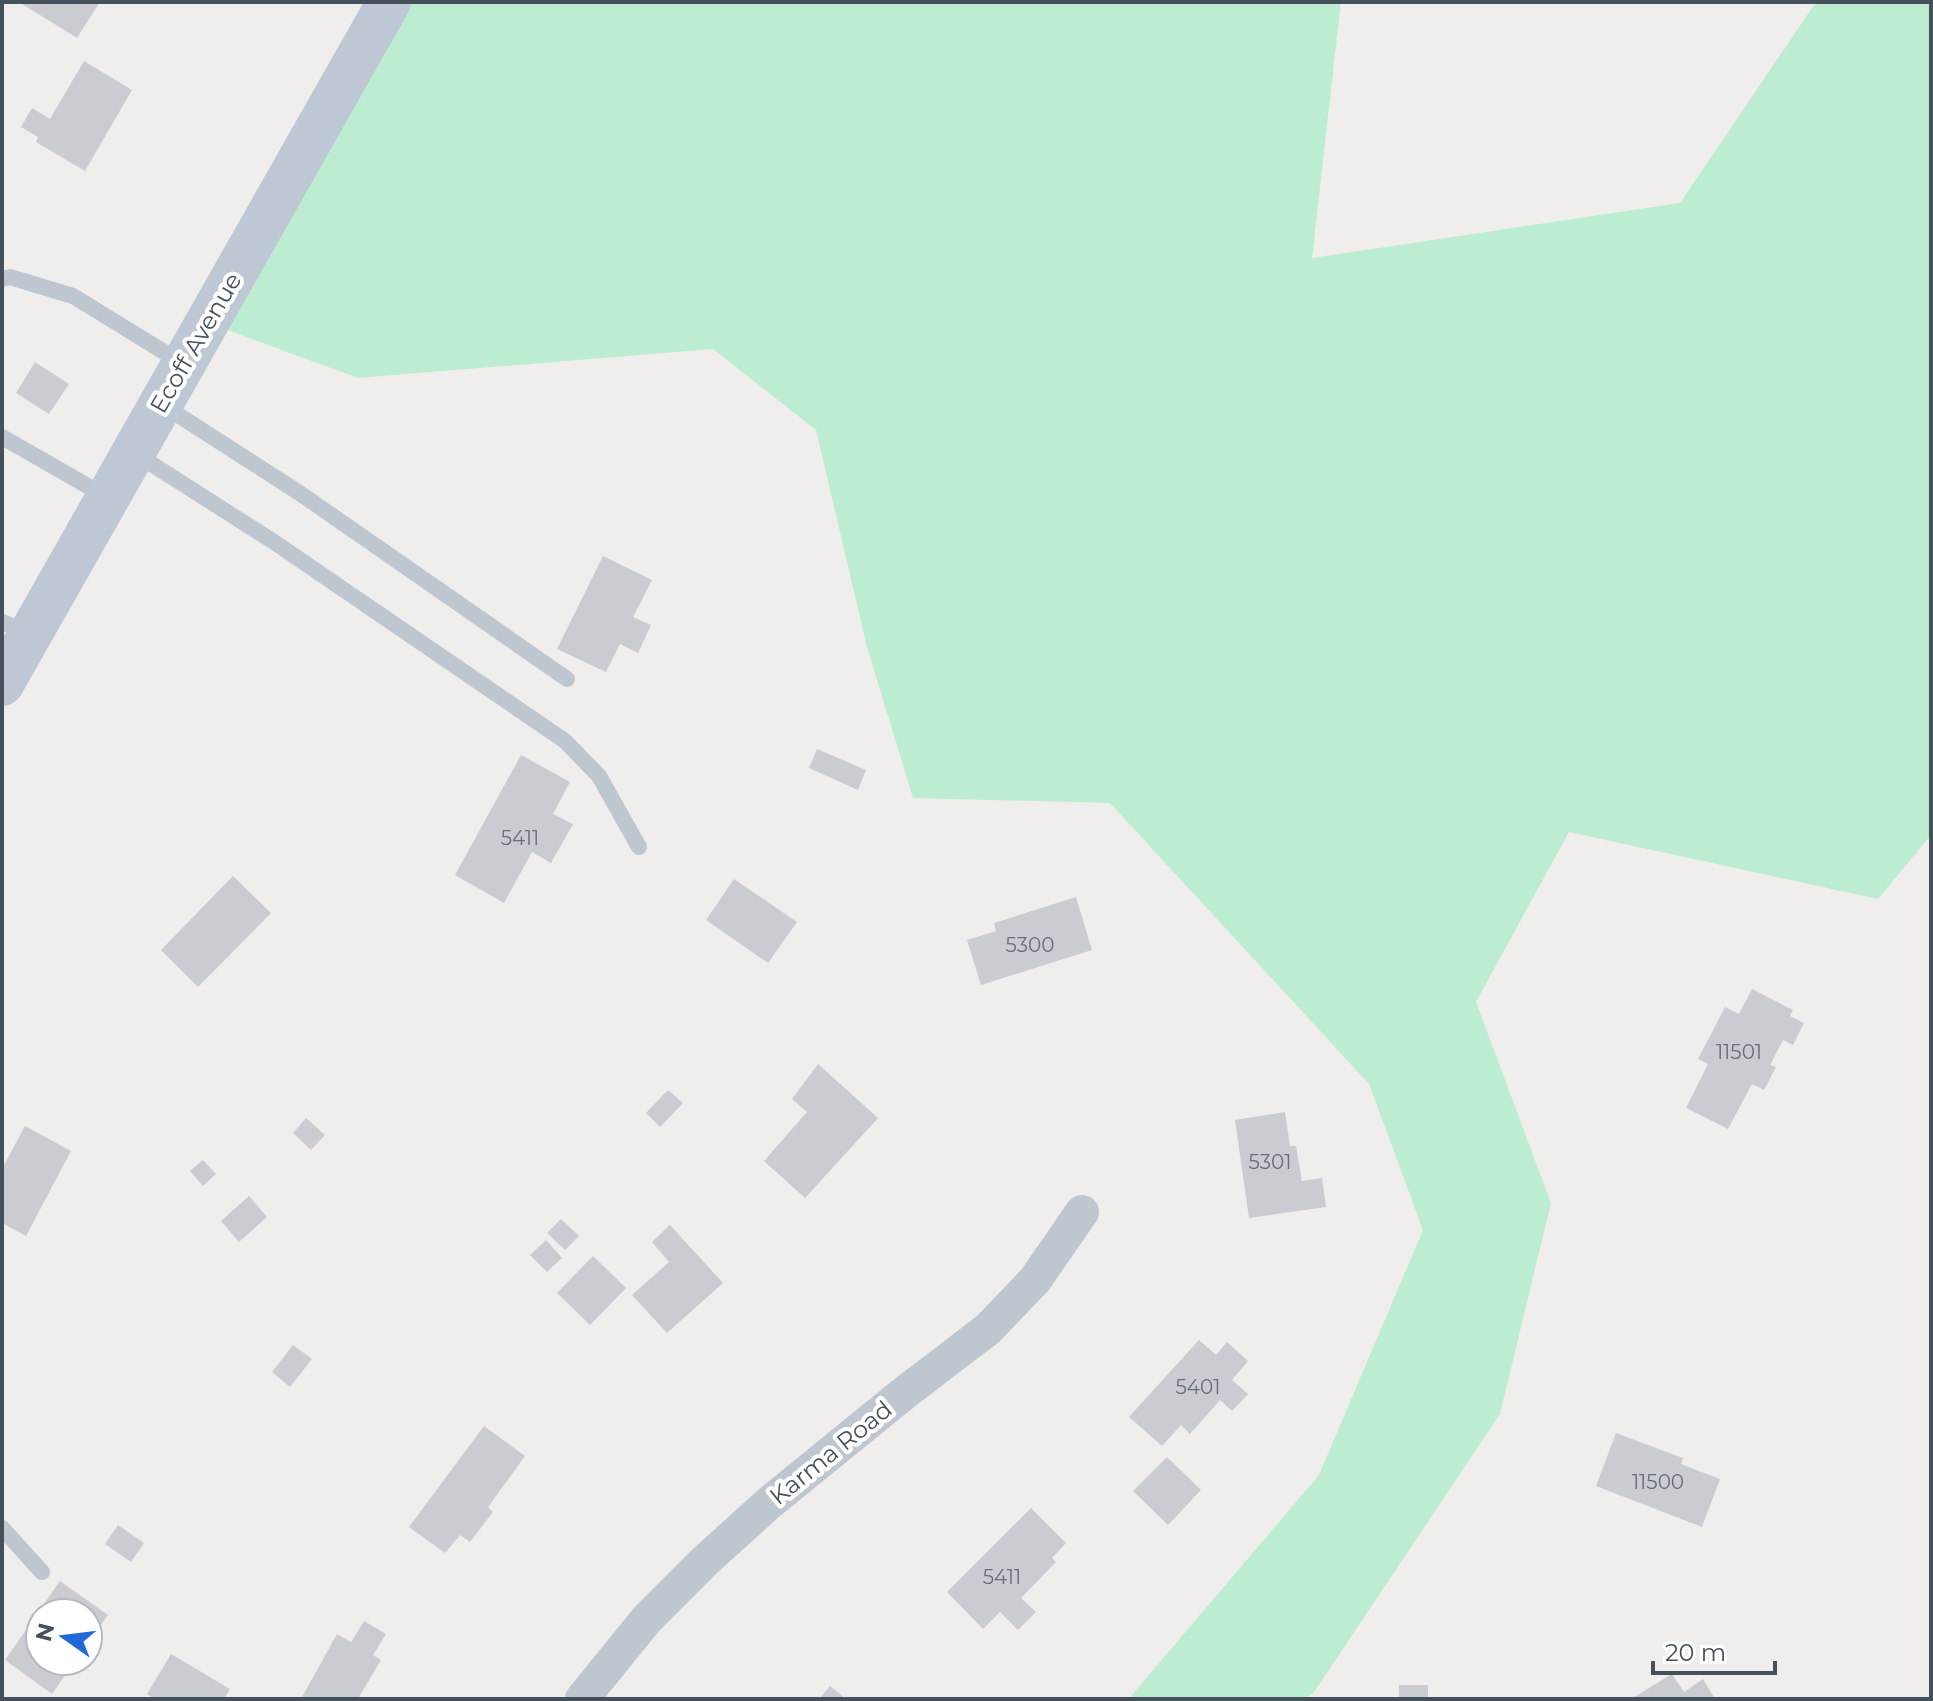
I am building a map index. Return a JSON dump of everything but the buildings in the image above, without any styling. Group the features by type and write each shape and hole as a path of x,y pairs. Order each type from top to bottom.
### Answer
{"street":[{"name":"Ecoff Avenue","path":"2,684 16,628 109,497 389,2"},
{"name":"Karma Road","path":"582,1699 646,1620 706,1560 830,1453 988,1329 1035,1280 1082,1212"}],"lane":[{"path":"2,279 10,277 73,296 184,364"},
{"path":"161,404 301,494 567,679"},
{"path":"2,437 109,497"},
{"path":"134,453 274,542 565,741 599,776 639,847"},
{"path":"2,1528 42,1572"}],"green space":[{"path":"409,2 1341,2 1312,258 1680,203 1816,2 1931,2 1931,835 1878,899 1569,832 1476,1002 1551,1203 1500,1414 1314,1692 1305,1699 1135,1699 1131,1696 1319,1475 1423,1230 1369,1084 1110,803 913,798 867,647 816,430 713,349 358,378 225,329"}]}
